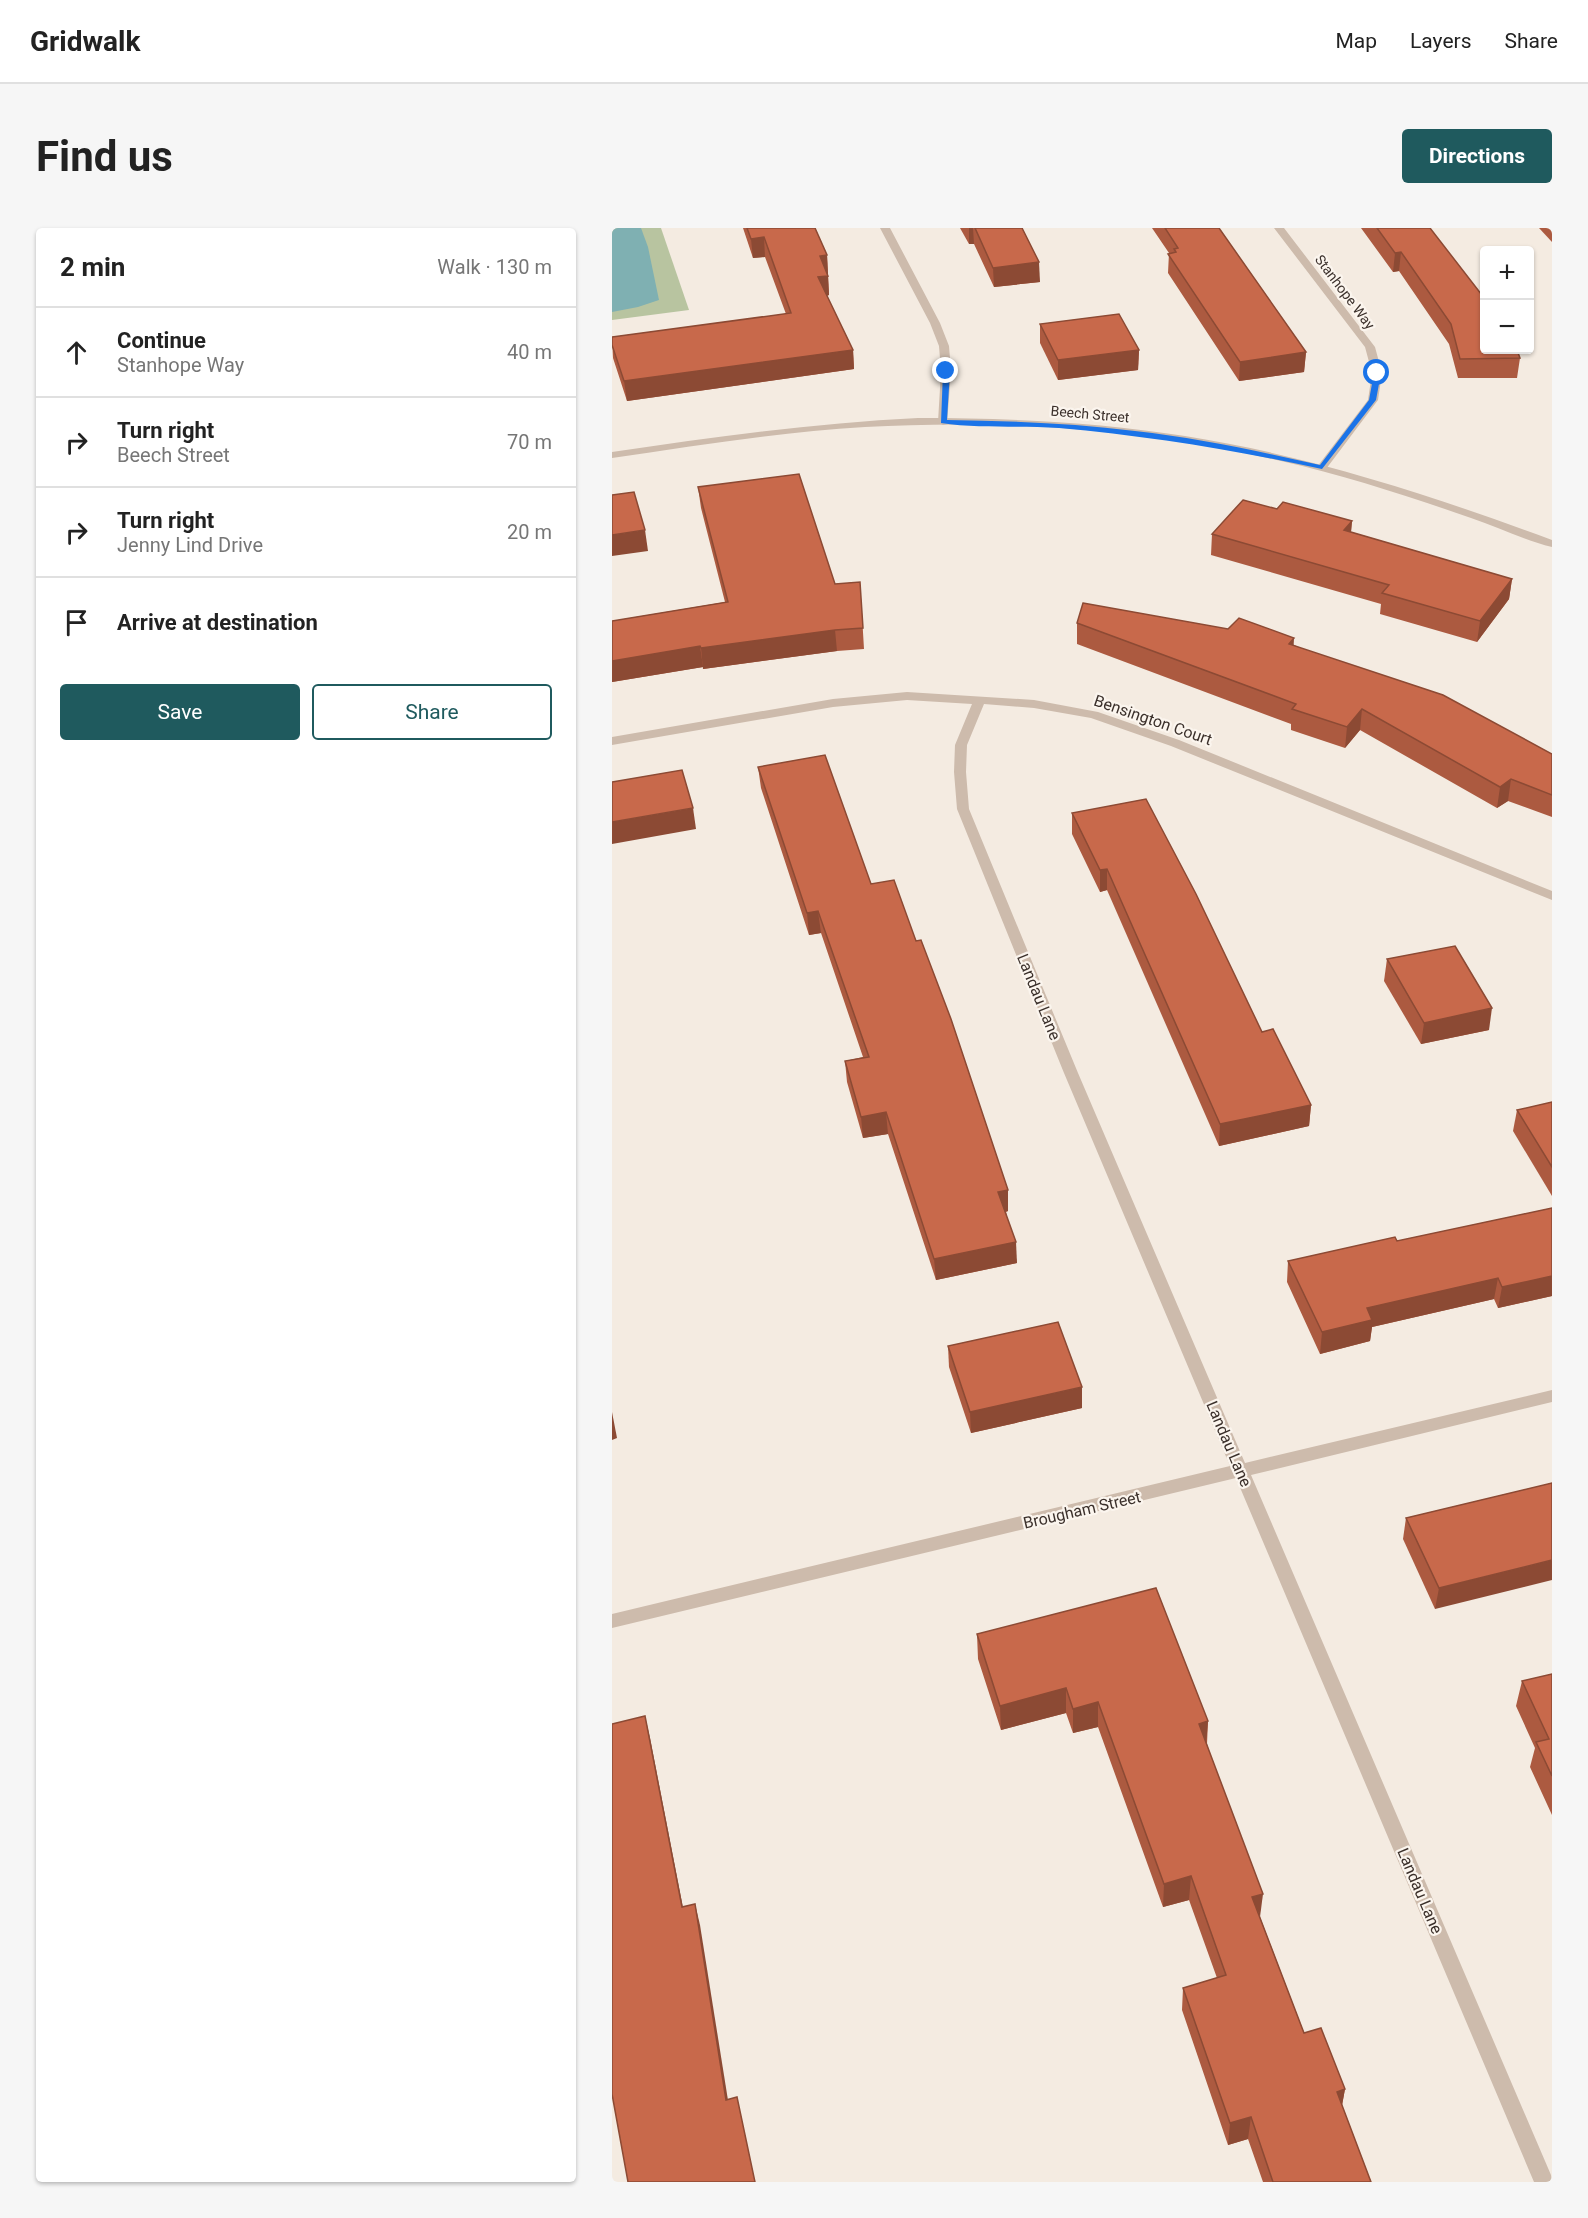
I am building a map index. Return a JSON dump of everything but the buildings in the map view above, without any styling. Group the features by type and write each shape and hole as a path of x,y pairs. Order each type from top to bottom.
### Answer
{"street":[{"path":"885,228 944,346 946,371 943,422"},
{"name":"Stanhope Way","path":"1280,228 1370,347 1377,373 1373,400 1322,467"},
{"name":"Beech Street","path":"612,455 815,428 943,422 1030,424 1134,433 1238,448 1322,467 1400,489 1552,544"},
{"name":"Bensington Court","path":"612,741 833,703 907,696 1034,704 1094,714 1175,742 1552,896"},
{"name":"Landau Lane","path":"980,699 961,745 960,772 963,809 1071,1073 1544,2182"},
{"name":"Brougham Street","path":"612,1622 1552,1396"}],"green space":[{"path":"612,228 661,228 689,310 612,320"}],"water":[{"path":"612,228 641,228 648,247 659,300 612,312"}],"route":[{"path":"946,371 943,422 1030,424 1134,433 1238,448 1322,467 1373,400 1377,373"}]}
